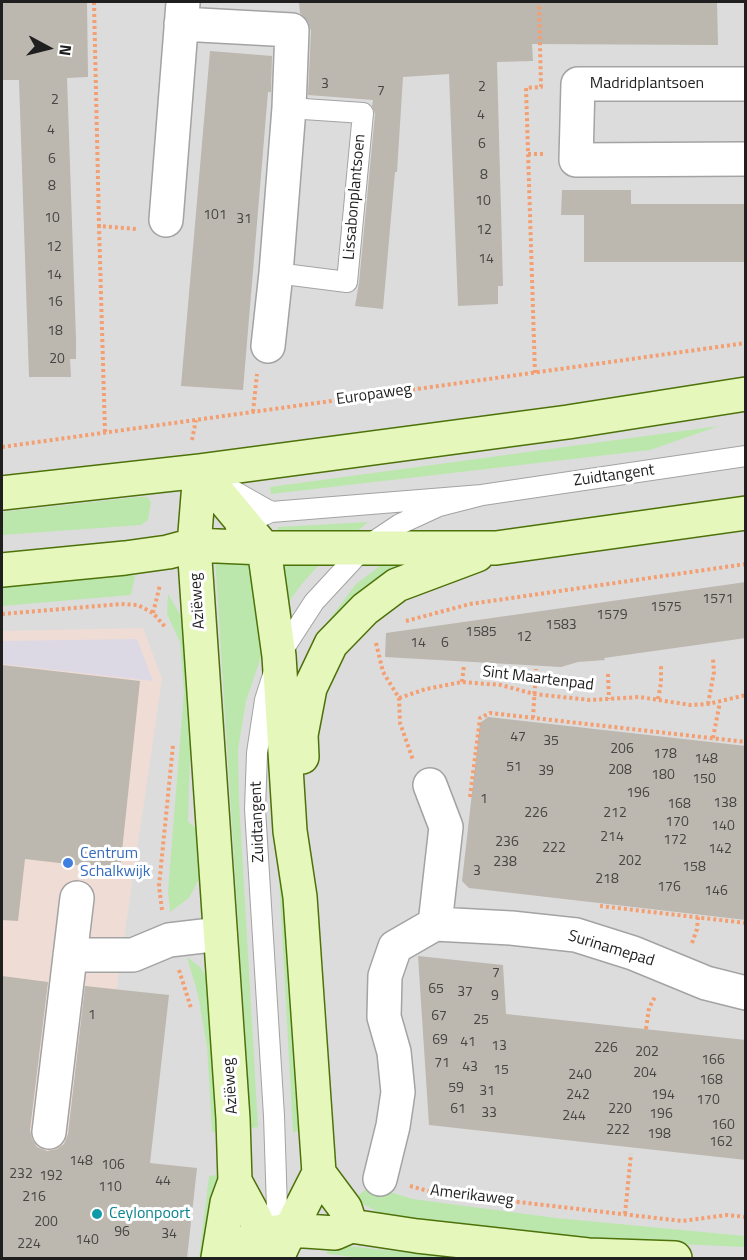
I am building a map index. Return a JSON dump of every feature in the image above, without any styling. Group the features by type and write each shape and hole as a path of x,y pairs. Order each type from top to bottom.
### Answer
{"main road":[{"path":"2,493 200,471 568,422 746,394"},
{"path":"200,471 259,528 279,656 290,831 300,897 319,1173 345,1208 351,1226"},
{"name":"Aziëweg","path":"200,471 194,544 233,1119 235,1181 227,1203 218,1258"},
{"path":"2,570 168,552 259,528 364,548 496,548 746,513"},
{"path":"300,897 304,829 301,735 310,688 331,644 365,609 397,585 496,548"},
{"path":"276,1246 319,1173"},
{"name":"Aziëweg","path":"235,1181 276,1246"},
{"path":"225,1258 240,1244 276,1246 335,1233 351,1226 417,1236 588,1255 675,1258"}],"street":[{"path":"166,220 182,13 292,30 289,108 268,346"},
{"name":"Madridplantsoen","path":"746,84 578,84 576,160 746,159"},
{"path":"380,1179 393,1126 398,1092 394,1052 384,1017 385,976 395,947 435,924 446,827 430,785"},
{"path":"48,1132 77,898"},
{"name":"Surinamepad","path":"435,924 511,928 576,935 633,953 706,983 746,993"},
{"path":"70,955 133,955 169,940 220,934"}],"lane":[{"name":"Lissabonplantsoen","path":"276,273 347,282 363,113 289,108"},
{"name":"Zuidtangent","path":"259,528 746,456"},
{"name":"Zuidtangent","path":"276,1246 278,1209 274,1116 255,809 257,753 265,700 279,656 314,602 364,548 400,524 439,506 482,495"}],"path":[{"path":"94,2 105,432"},
{"path":"535,373 526,87 541,87 539,2"},
{"path":"99,226 165,231 166,220"},
{"name":"Europaweg","path":"2,447 746,343"},
{"path":"396,624 470,604 746,564"},
{"path":"2,614 121,604 138,605 153,613 164,624 168,635"},
{"path":"381,635 376,643 383,672 399,698 400,723 414,761 430,785"},
{"path":"708,704 714,672 713,659"},
{"path":"462,682 464,665"},
{"path":"658,699 662,683 661,666"},
{"path":"533,718 536,669"},
{"path":"608,674 609,699"},
{"name":"Sint Maartenpad","path":"399,698 426,689 462,682 501,685 534,694 590,700 640,697 669,703 708,704 746,695"},
{"path":"713,738 720,702"},
{"path":"469,807 480,718 490,713 746,742"},
{"path":"173,739 159,886 169,940 194,1015"},
{"path":"595,906 746,922"},
{"path":"646,1029 648,1017"},
{"path":"625,1214 631,1154"},
{"name":"Amerikaweg","path":"380,1179 432,1192 681,1221 727,1215 746,1217"}],"shaded area":[{"path":"2,2 745,2 745,1258 2,1258"},
{"name":"Centrum Schalkwijk","path":"143,628 162,679 91,1164 2,1152 2,631"},
{"path":"137,639 153,681 2,664 2,641"}],"green space":[{"path":"719,426 650,450 271,494 270,487"},
{"path":"147,497 151,502 148,520 141,525 2,535 2,512"},
{"path":"368,522 347,540 277,538 278,527"},
{"path":"246,554 259,578 268,636 246,701 238,750 258,1127 251,1128 215,555"},
{"path":"439,555 290,693 314,640 356,584 393,556"},
{"path":"282,557 326,557 286,606"},
{"path":"124,573 135,576 131,595 2,606 2,581"},
{"path":"168,594 186,625 194,752 190,753 188,822 199,830 199,879 189,898 170,912 168,891 184,692 180,642 167,614"},
{"path":"281,804 301,1131 293,1132 275,805"},
{"path":"187,957 201,968 210,989 217,1131 212,1132 207,1047 198,995"},
{"path":"218,1175 207,1258 199,1258 209,1176"},
{"path":"370,1186 413,1199 556,1218 745,1236 745,1247 589,1240 387,1217 354,1199"},
{"path":"328,1244 460,1258 363,1258 327,1254"}],"building":[{"path":"2,2 87,2 88,77 67,78 76,339 76,359 70,359 71,377 29,377 19,80 2,80"},
{"path":"299,2 717,2 718,45 532,44 533,61 497,62 503,286 498,286 498,304 458,306 449,74 403,77 397,172 395,172 383,309 355,306 375,114 372,106 373,100 308,95 311,31 308,21 300,13"},
{"path":"210,51 272,56 271,92 268,92 243,390 181,386"},
{"path":"562,190 631,190 631,204 746,204 746,262 584,262 584,215 561,215"},
{"path":"746,582 746,638 604,658 605,660 578,662 561,667 385,657 386,633"},
{"name":"Centrum Schalkwijk","path":"2,665 140,681 120,870 25,859 18,921 2,920"},
{"path":"488,717 746,746 746,920 469,888 462,881 480,723"},
{"path":"418,956 503,965 506,1014 746,1040 746,1160 429,1125"},
{"path":"2,976 48,982 30,1130 37,1147 47,1151 57,1149 64,1144 68,1134 85,986 169,995 150,1163 197,1168 187,1258 2,1258"}],"place":[{"name":"Centrum Schalkwijk","path":"68,863"},
{"name":"Ceylonpoort","path":"97,1214"}]}
